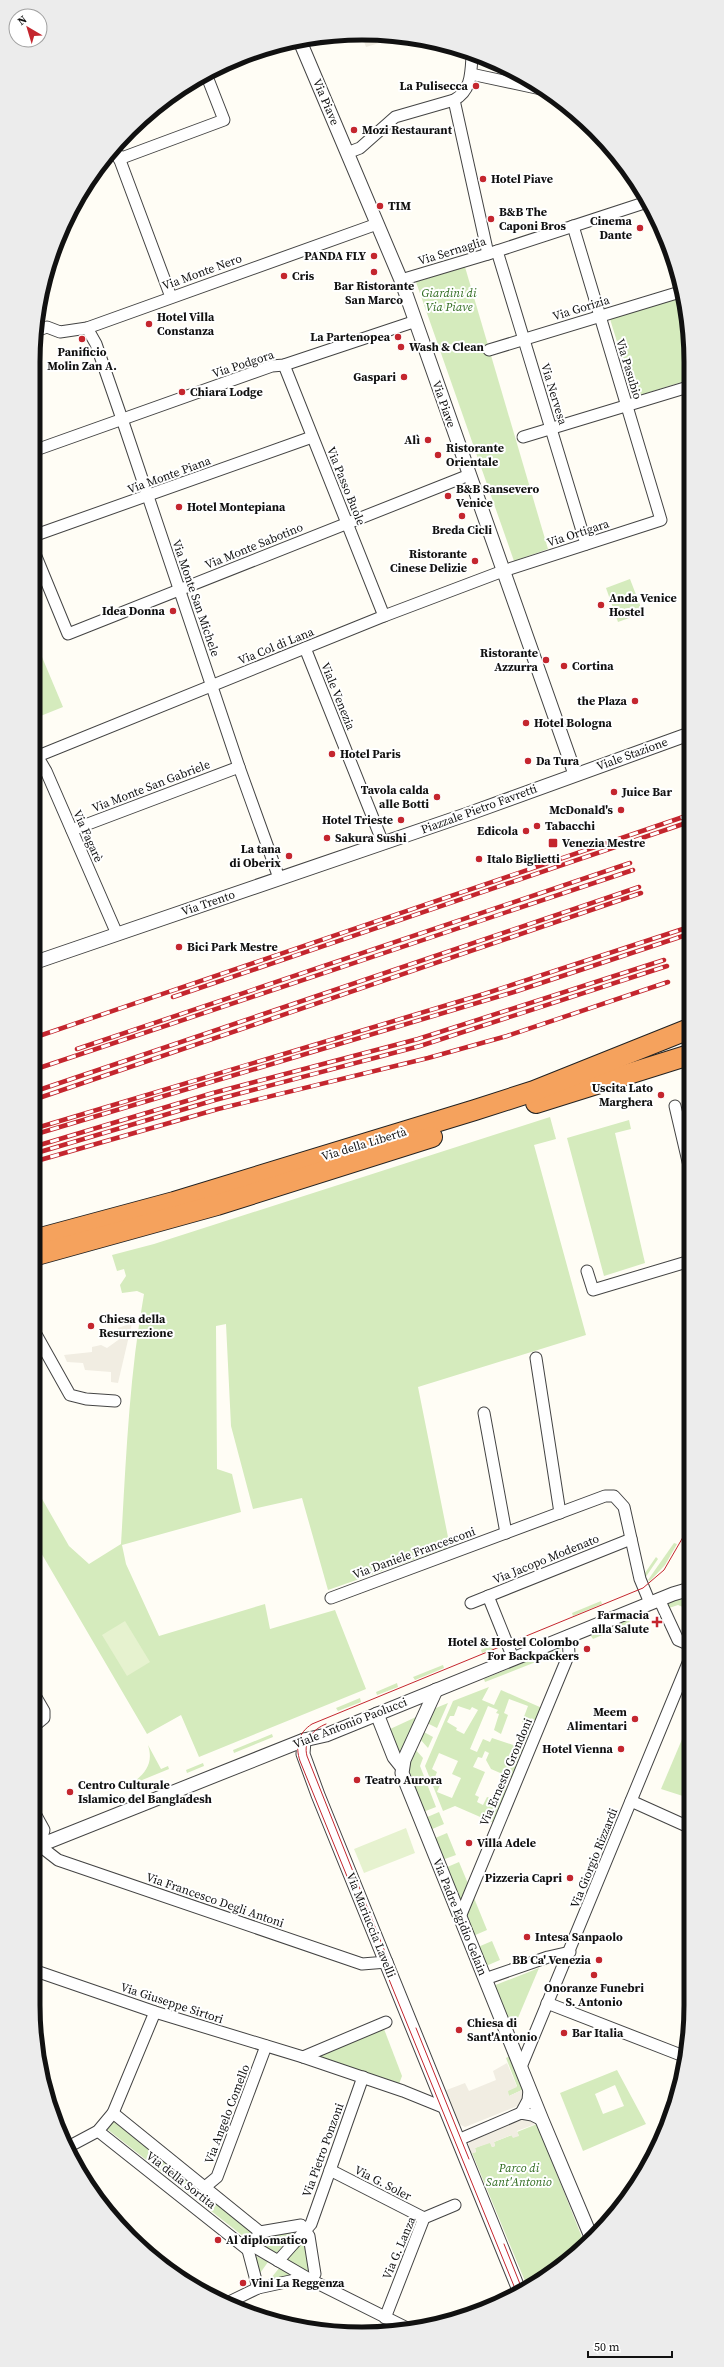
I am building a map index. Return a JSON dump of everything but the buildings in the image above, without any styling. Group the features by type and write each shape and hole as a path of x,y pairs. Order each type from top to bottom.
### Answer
{"highway":[{"name":"Via della Libertà","path":"40,1238 182,1200 534,1090 684,1031"},
{"path":"534,1090 684,1042"},
{"name":"Via della Libertà","path":"40,1254 217,1205 684,1057"}],"street":[{"name":"Via Piave","path":"302,46 401,280 575,774"},
{"path":"347,153 360,148 395,117 454,100 463,95 468,87 472,59"},
{"path":"471,74 528,86"},
{"path":"119,159 224,120 208,79"},
{"name":"Via Nervesa","path":"454,100 493,253 524,339 586,544"},
{"path":"117,153 171,297"},
{"name":"Via Sernaglia","path":"401,280 493,253 642,204"},
{"name":"Via Monte Nero","path":"42,329 66,332 87,328 377,224"},
{"name":"Via Pasubio","path":"573,226 661,520"},
{"name":"Via Gorizia","path":"489,350 677,293"},
{"name":"Via Podgora","path":"40,449 124,424 272,366 284,365 416,321"},
{"name":"Via Monte San Michele","path":"87,328 96,344 180,590 216,683 239,767 280,878"},
{"name":"Via Passo Buole","path":"284,365 384,616"},
{"path":"523,437 684,388"},
{"name":"Via Monte Piana","path":"40,534 148,497 312,437"},
{"name":"Via Monte Sabotino","path":"40,566 68,634 346,522 469,475"},
{"name":"Via Ortigara","path":"503,571 661,520"},
{"name":"Via Col di Lana","path":"40,751 384,616 503,571"},
{"name":"Viale Venezia","path":"305,648 383,842"},
{"name":"Viale Stazione","path":"575,774 684,736"},
{"name":"Via Fagarè","path":"40,762 72,830 117,934"},
{"name":"Via Monte San Gabriele","path":"72,830 239,767"},
{"name":"Piazzale Pietro Favretti","path":"383,842 575,774"},
{"name":"Via Trento","path":"40,961 383,842"},
{"path":"675,1106 684,1139"},
{"path":"587,1272 593,1290 684,1262"},
{"path":"40,1342 70,1396 86,1399 115,1401"},
{"path":"536,1358 560,1513"},
{"path":"484,1413 506,1533"},
{"name":"Via Daniele Francesconi","path":"331,1598 605,1496 614,1496 624,1506 640,1579 678,1640 684,1642"},
{"name":"Via Jacopo Modenato","path":"470,1603 631,1539"},
{"path":"673,1594 684,1586"},
{"path":"673,1594 684,1591"},
{"name":"Viale Antonio Paolucci","path":"40,1845 304,1740 326,1735 673,1594"},
{"path":"488,1596 513,1658"},
{"name":"Via Ernesto Grondoni","path":"460,1917 569,1654 568,1636"},
{"name":"Via Giorgio Rizzardi","path":"521,2067 570,1952 684,1673"},
{"path":"402,1767 436,1690"},
{"path":"40,1703 44,1710 44,1718 40,1721"},
{"name":"Via Padre Egidio Gelain","path":"377,1714 394,1757 402,1767 405,1782 529,2090 590,2233"},
{"name":"Via Mariuccia Lavelli","path":"304,1740 304,1758 518,2286"},
{"path":"631,1802 684,1825"},
{"path":"40,1823 44,1830 40,1838"},
{"name":"Via Francesco Degli Antoni","path":"40,1850 58,1860 362,1964 387,1962"},
{"path":"485,1979 548,1957 570,1952"},
{"name":"Via Giuseppe Sirtori","path":"40,1972 155,2012 304,2057 363,2077 445,2108"},
{"path":"548,2003 680,2055"},
{"path":"72,2145 98,2131 113,2114 155,2012"},
{"path":"304,2057 386,2022"},
{"name":"Via Angelo Comello","path":"205,2187 217,2177 266,2046"},
{"name":"Via Pietro Ponzoni","path":"278,2261 311,2224 363,2077"},
{"path":"521,2113 528,2100 529,2090"},
{"path":"458,2140 521,2113 532,2115 542,2120"},
{"name":"Via della Sortita","path":"113,2114 260,2232"},
{"name":"Via della Sortita","path":"98,2131 250,2248 278,2261 311,2280 399,2325"},
{"name":"Via G. Soler","path":"330,2170 424,2218"},
{"name":"Via G. Lanza","path":"385,2318 424,2218 455,2205"},
{"path":"234,2300 258,2288 295,2280 311,2280 315,2274 309,2236 301,2225 260,2232 250,2248 258,2288"}],"green space":[{"name":"Giardini di Via Piave","path":"465,267 548,549 514,561 416,282"},
{"path":"678,298 683,341 684,381 634,397 610,319"},
{"path":"630,579 643,613 618,622 606,588"},
{"path":"42,657 63,707 40,716 40,658"},
{"path":"550,1117 556,1139 534,1145 586,1335 418,1387 450,1547 328,1590 302,1498 253,1509 231,1426 226,1324 216,1326 217,1469 232,1474 241,1512 122,1545 126,1564 159,1636 265,1604 270,1629 335,1610 366,1689 199,1757 181,1715 147,1734 40,1551 40,1495 69,1546 89,1564 121,1544 131,1387 144,1294 137,1291 122,1293 120,1285 126,1276 124,1269 117,1271 112,1255 154,1244"},
{"path":"629,1120 631,1129 615,1133 645,1263 604,1276 567,1138"},
{"path":"674,1543 677,1544 665,1565 650,1581 648,1580"},
{"path":"656,1557 658,1559 645,1578 645,1573"},
{"path":"684,1598 684,1608 678,1605 666,1609 664,1605"},
{"path":"601,1601 602,1604 573,1616 572,1613"},
{"path":"629,1620 630,1623 593,1639 591,1636"},
{"path":"125,1621 150,1662 127,1676 102,1635"},
{"path":"503,1641 502,1645 482,1653 481,1650"},
{"path":"559,1648 561,1652 485,1682 484,1679"},
{"path":"443,1665 444,1668 415,1680 413,1677"},
{"path":"397,1683 398,1687 377,1695 376,1692"},
{"path":"489,1687 482,1700 494,1705 501,1690 542,1708 527,1742 520,1739 526,1724 522,1722 528,1706 509,1699 504,1713 508,1715 501,1734 494,1730 499,1714 496,1713 498,1710 488,1706 470,1749 477,1752 483,1739 490,1742 492,1738 525,1749 512,1778 491,1769 486,1760 489,1753 485,1751 482,1758 478,1757 473,1767 485,1772 475,1795 479,1797 477,1802 483,1805 487,1797 494,1799 500,1784 509,1787 494,1823 455,1806 443,1811 425,1766 453,1701","holes":["458,1706 470,1710 472,1707 478,1710 464,1734 456,1730 457,1728 447,1722 450,1716 454,1716","439,1753 458,1761 452,1774 461,1778 452,1798 437,1792 440,1785 433,1782 437,1772 432,1769"]},
{"path":"360,1698 361,1702 338,1711 336,1708"},
{"path":"448,1703 437,1728 425,1722 431,1710"},
{"path":"416,1717 399,1755 388,1730"},
{"path":"422,1731 433,1737 428,1748 419,1738"},
{"path":"272,1734 273,1737 234,1753 233,1750"},
{"path":"684,1735 684,1796 661,1789"},
{"path":"148,1745 161,1769 168,1766 169,1769 130,1785 144,1773 147,1768 150,1758"},
{"path":"414,1748 423,1758 420,1766 436,1807 423,1812 406,1769"},
{"path":"203,1763 204,1766 187,1773 186,1770"},
{"path":"439,1812 444,1824 430,1830 425,1818"},
{"path":"406,1828 415,1853 364,1873 354,1849"},
{"path":"447,1833 456,1855 442,1860 433,1839"},
{"path":"459,1862 469,1886 459,1901 445,1868"},
{"path":"474,1898 487,1930 473,1936 466,1918"},
{"path":"492,1941 500,1960 486,1966 478,1947"},
{"path":"539,1968 512,2032 493,1986"},
{"path":"384,2029 402,2076 399,2084 317,2057"},
{"path":"510,2056 524,2089 509,2096 507,2091 517,2086 506,2058"},
{"path":"617,2070 646,2124 583,2151 560,2093","holes":["615,2085 624,2106 603,2114 595,2094"]},
{"path":"113,2121 254,2232 248,2240 107,2129"},
{"name":"Parco di Sant'Antonio","path":"537,2124 583,2239 541,2273 526,2282 472,2153 476,2152 475,2148 490,2142 492,2147 495,2146 494,2142 512,2135 519,2136 517,2132"},
{"path":"296,2230 275,2255 258,2246 266,2235"},
{"path":"305,2237 310,2273 285,2260"},
{"path":"254,2255 268,2262 258,2276"},
{"path":"280,2267 292,2275 267,2283"}],"shaded area":[{"path":"364,40 385,41 366,47"},
{"path":"132,1323 118,1383 111,1382 111,1372 85,1370 83,1363 67,1362 64,1355 92,1352 92,1347 101,1345 107,1348 121,1338 118,1328"},
{"path":"507,2063 517,2087 508,2091 509,2096 524,2089 525,2094 520,2105 465,2127 457,2122 444,2091 465,2083 469,2091 496,2080 493,2071"},
{"path":"527,2116 538,2123 517,2131 519,2136 513,2138 511,2135 494,2142 495,2146 492,2147 490,2143 475,2148 476,2152 471,2154 468,2147 470,2140"}],"tram line":[{"path":"515,2288 300,1761 298,1750 299,1740 304,1731 312,1724 643,1588 664,1570 684,1535"},
{"path":"326,1724 321,1726 310,1736 306,1745 307,1756 391,1967"},
{"path":"416,2028 469,2159"},
{"path":"504,2244 521,2285"}],"railway":[{"path":"40,1036 684,817"},
{"path":"173,997 684,824"},
{"path":"77,1049 630,863"},
{"path":"40,1068 633,870"},
{"path":"40,1090 639,887"},
{"path":"40,1098 641,893"},
{"path":"40,1127 484,994 684,929"},
{"path":"40,1133 514,992 684,936"},
{"path":"40,1145 213,1093 418,1039 664,960"},
{"path":"40,1152 215,1100 420,1046 667,966"},
{"path":"40,1160 218,1109 428,1058 507,1036 668,982"}],"place":[{"name":"La Pulisecca","path":"476,86"},
{"name":"Mozi Restaurant","path":"354,130"},
{"name":"Hotel Piave","path":"483,179"},
{"name":"TIM","path":"380,206"},
{"name":"B&B The Caponi Bros","path":"491,219"},
{"name":"Cinema Dante","path":"640,228"},
{"name":"PANDA FLY","path":"374,256"},
{"name":"Bar Ristorante San Marco","path":"374,272"},
{"name":"Cris","path":"284,276"},
{"name":"Hotel Villa Constanza","path":"149,324"},
{"name":"La Partenopea","path":"398,337"},
{"name":"Panificio Molin Zan A.","path":"82,339"},
{"name":"Wash & Clean","path":"401,347"},
{"name":"Gaspari","path":"404,377"},
{"name":"Chiara Lodge","path":"182,392"},
{"name":"Alì","path":"428,440"},
{"name":"Ristorante Orientale","path":"438,455"},
{"name":"B&B Sansevero Venice","path":"448,496"},
{"name":"Hotel Montepiana","path":"179,507"},
{"name":"Breda Cicli","path":"462,516"},
{"name":"Ristorante Cinese Delizie","path":"475,561"},
{"name":"Anda Venice Hostel","path":"601,605"},
{"name":"Idea Donna","path":"173,611"},
{"name":"Ristorante Azzurra","path":"546,660"},
{"name":"Cortina","path":"564,666"},
{"name":"the Plaza","path":"635,701"},
{"name":"Hotel Bologna","path":"526,723"},
{"name":"Hotel Paris","path":"332,754"},
{"name":"Da Tura","path":"528,761"},
{"name":"Juice Bar","path":"614,792"},
{"name":"Tavola calda alle Botti","path":"437,797"},
{"name":"McDonald's","path":"621,810"},
{"name":"Hotel Trieste","path":"401,820"},
{"name":"Tabacchi","path":"537,826"},
{"name":"Edicola","path":"526,831"},
{"name":"Sakura Sushi","path":"327,838"},
{"name":"Venezia Mestre","path":"553,843"},
{"name":"La tana di Oberix","path":"289,856"},
{"name":"Italo Biglietti","path":"479,859"},
{"name":"Bici Park Mestre","path":"179,947"},
{"name":"Uscita Lato Marghera","path":"661,1095"},
{"name":"Chiesa della Resurrezione","path":"91,1326"},
{"name":"Farmacia alla Salute","path":"657,1622"},
{"name":"Hotel & Hostel Colombo For Backpackers","path":"587,1649"},
{"name":"Meem Alimentari","path":"635,1719"},
{"name":"Hotel Vienna","path":"621,1749"},
{"name":"Teatro Aurora","path":"357,1780"},
{"name":"Centro Culturale Islamico del Bangladesh","path":"70,1792"},
{"name":"Villa Adele","path":"469,1843"},
{"name":"Pizzeria Capri","path":"570,1878"},
{"name":"Intesa Sanpaolo","path":"527,1937"},
{"name":"BB Ca' Venezia","path":"599,1960"},
{"name":"Onoranze Funebri S. Antonio","path":"594,1975"},
{"name":"Chiesa di Sant'Antonio","path":"459,2030"},
{"name":"Bar Italia","path":"564,2033"},
{"name":"Al diplomatico","path":"218,2240"},
{"name":"Vini La Reggenza","path":"243,2283"}]}
